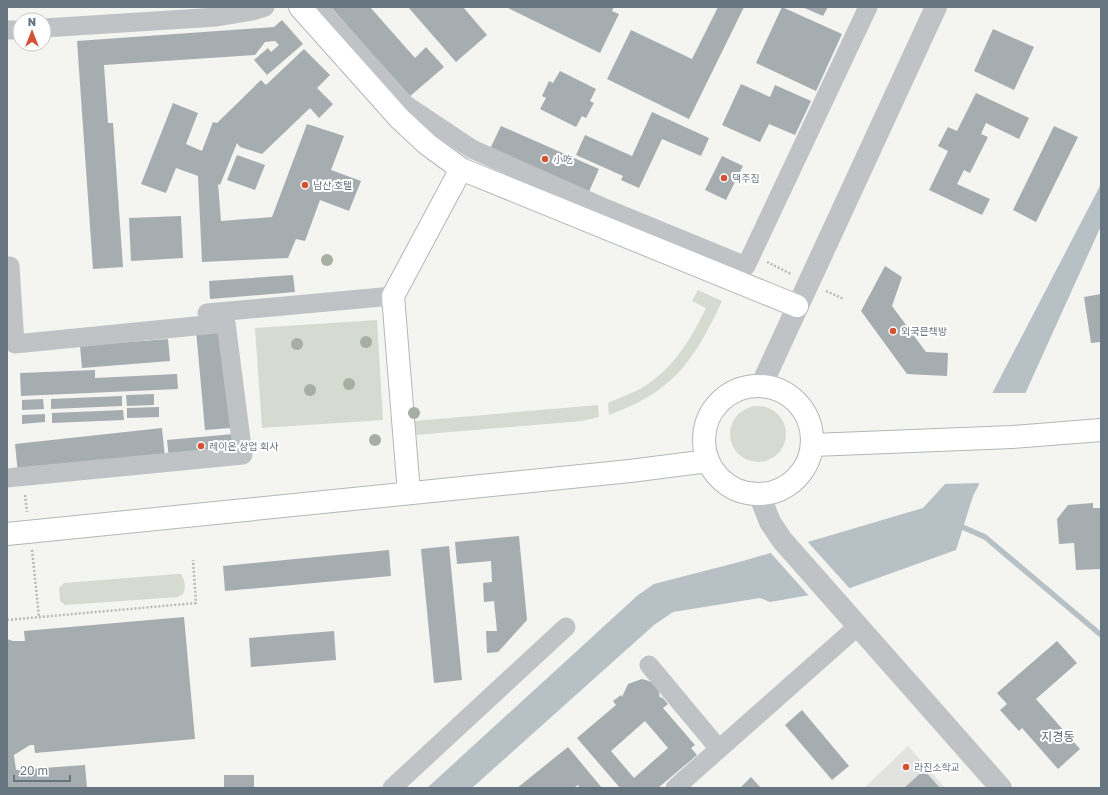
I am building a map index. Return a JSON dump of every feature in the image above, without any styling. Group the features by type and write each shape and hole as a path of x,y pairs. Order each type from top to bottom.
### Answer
{"main road":[{"path":"300,7 400,119 427,144 461,168 797,306"},
{"path":"409,493 393,296 461,168"},
{"path":"761,386 778,389 788,395 805,412 811,428 813,445 808,462 798,477 785,488 768,493 750,494 732,488 718,476 708,461 704,442 706,424 714,408 727,395 743,388 761,386"},
{"path":"813,445 1012,437 1101,430"},
{"path":"7,534 630,471 708,461"}],"street":[{"path":"52,27 217,17 253,11 265,7"},
{"path":"318,7 406,106 472,149 600,206 746,266 868,7"},
{"path":"761,386 936,7"},
{"path":"7,266 10,266 15,344 226,323 243,455 7,478"},
{"path":"52,327 393,296"},
{"path":"759,494 770,522 782,540 1001,788"},
{"path":"675,788 858,626"},
{"path":"392,788 566,627"},
{"path":"649,665 719,749"}],"path":[{"path":"7,620 196,603 193,560"},
{"path":"35,577 40,617"}],"shaded area":[{"path":"1101,184 1101,226 1025,394 973,496 956,550 850,588 770,602 760,598 673,612 654,625 472,788 427,788 638,595 654,584 743,561 923,508 945,484"},
{"path":"698,290 722,301 702,341 691,357 679,372 650,396 609,415 608,403 648,384 659,376 678,356 706,308 692,301"},
{"path":"377,320 383,420 262,428 255,328"},
{"path":"598,405 599,417 582,421 415,435 415,421"},
{"path":"752,406 764,406 778,414 786,428 784,445 778,454 764,462 752,462 742,457 735,450 730,440 730,428 735,418 742,411"},
{"path":"181,574 185,584 183,594 178,597 65,605 60,601 59,588 64,583"},
{"name":"라진소학교","path":"908,746 945,788 864,788"}],"pier":[{"path":"990,393 1028,393 981,483 943,484"},
{"path":"806,540 851,590 810,597 769,551"}],"building":[{"path":"331,7 370,7 415,58 426,47 444,67 409,97"},
{"path":"408,7 463,7 487,35 456,62"},
{"path":"506,7 614,7 612,11 619,14 600,53"},
{"path":"718,7 744,7 689,119 607,79 631,30 692,59"},
{"path":"782,7 842,34 816,91 756,63"},
{"path":"802,7 828,7 823,16"},
{"path":"282,20 303,44 267,75 254,60 268,48 271,52 279,45 275,41 265,42 255,55 104,65 108,123 113,123 123,267 93,269 77,41 274,27"},
{"path":"993,29 1034,47 1014,90 974,71"},
{"path":"304,49 330,75 317,88 333,104 319,118 310,108 262,154 240,147 237,143 220,185 218,184 221,221 272,217 307,124 344,136 331,170 361,181 349,211 320,200 305,241 296,239 288,258 202,262 198,176 176,168 166,193 141,184 173,103 198,113 186,144 202,151 213,122 217,123 261,80 266,85"},
{"path":"560,71 596,89 590,101 594,103 586,118 582,116 576,127 540,109 546,98 542,96 549,81 553,83"},
{"path":"741,84 770,97 775,85 811,101 795,135 769,124 760,142 722,125"},
{"path":"976,93 1029,118 1019,139 986,123 981,134 988,137 970,173 964,170 957,184 990,199 982,215 929,190 948,151 938,146 948,127 957,131"},
{"path":"652,112 709,138 701,156 662,139 639,188 621,180 623,176 576,155 585,135 632,156"},
{"path":"501,126 599,169 587,196 488,153"},
{"path":"1054,126 1078,137 1036,222 1013,210"},
{"path":"237,155 265,165 255,190 227,180"},
{"name":"댁주집","path":"722,156 743,166 726,200 705,190"},
{"path":"181,216 183,258 131,261 129,218"},
{"name":"외국믄책방","path":"885,266 902,277 892,306 926,352 948,353 947,376 907,374 861,311"},
{"path":"293,275 295,292 210,299 209,281"},
{"path":"1101,294 1101,342 1091,343 1084,297"},
{"path":"223,328 231,428 205,430 196,330"},
{"path":"168,339 170,361 82,368 80,346"},
{"path":"95,370 95,378 177,374 178,389 21,396 20,373"},
{"path":"154,394 154,405 127,406 126,395"},
{"path":"122,396 122,406 51,409 51,399"},
{"path":"43,399 44,409 22,410 22,400"},
{"path":"159,407 159,417 127,418 127,408"},
{"path":"123,410 124,420 52,423 52,413"},
{"path":"45,414 45,422 22,424 22,415"},
{"path":"162,428 165,458 18,474 15,444"},
{"name":"레이온 상업 회사","path":"233,434 234,453 169,459 167,440"},
{"path":"1093,503 1093,508 1101,508 1101,569 1076,570 1074,543 1059,544 1057,519 1068,505"},
{"path":"519,536 527,620 498,652 487,653 486,631 497,631 494,601 484,602 483,583 492,582 491,561 457,564 455,542"},
{"path":"449,546 462,680 434,683 421,549"},
{"path":"389,550 391,576 225,591 223,566"},
{"path":"184,617 195,739 35,753 34,745 30,745 14,755 16,770 85,765 87,788 7,788 7,639 13,641 25,641 24,631"},
{"path":"334,631 336,660 251,667 249,638"},
{"path":"1057,641 1077,663 1036,699 1080,749 1058,769 1022,728 1019,731 1000,710 1007,704 997,693"},
{"path":"642,679 655,685 659,692 660,698 662,697 668,704 663,708 695,745 691,748 697,755 658,788 620,788 577,738 616,705 613,701 621,695 622,697 628,684","holes":["645,721 668,748 634,778 611,751"]},
{"path":"802,710 849,766 832,780 785,725"},
{"path":"568,747 602,788 580,788 578,785 574,788 517,788"},
{"path":"924,770 940,788 904,788"},
{"path":"224,775 254,775 254,788 224,788"},
{"path":"751,777 761,788 740,788"}],"waterway":[{"path":"958,525 985,537 1101,635"}],"place":[{"name":"小吃","path":"545,159"},
{"name":"댁주집","path":"724,178"},
{"name":"남산 호탤","path":"305,185"},
{"name":"외국믄책방","path":"893,331"},
{"name":"레이온 상업 회사","path":"201,446"},
{"name":"라진소학교","path":"906,767"}],"district":[{"name":"지경동","path":"1058,736"}]}
